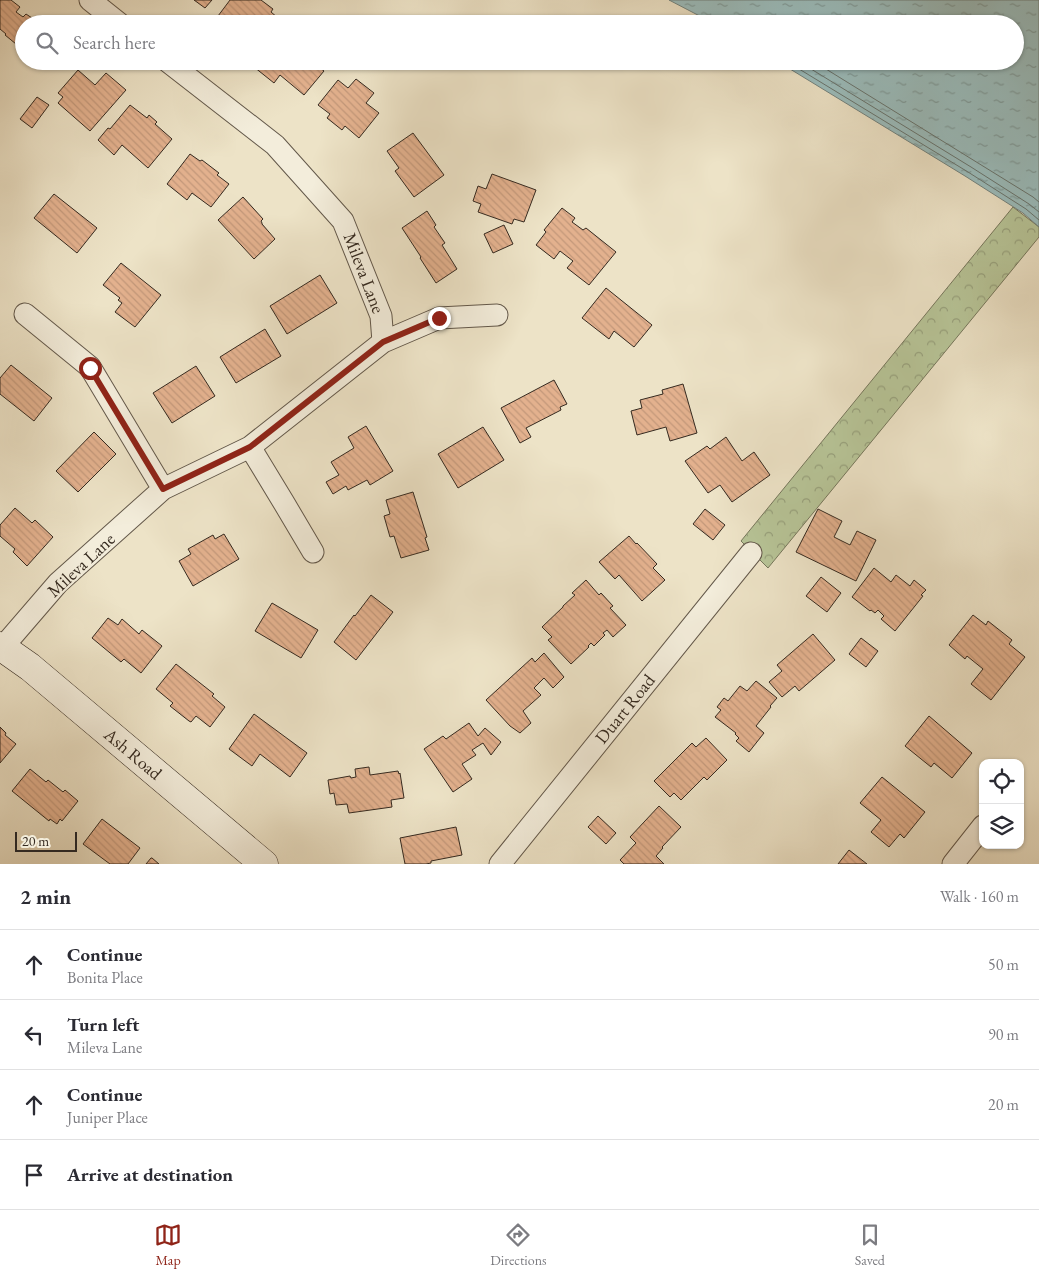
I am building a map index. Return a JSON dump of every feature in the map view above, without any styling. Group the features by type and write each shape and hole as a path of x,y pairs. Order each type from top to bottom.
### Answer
{"main road":[{"name":"Ash Road","path":"1,647 30,667 264,864"}],"street":[{"path":"90,0 109,15"},
{"name":"Mileva Lane","path":"1,647 58,583 163,489 250,447 383,342 382,316 344,221 274,145 179,70"},
{"path":"25,314 90,368 163,489"},
{"path":"383,342 439,318 497,314"},
{"path":"250,447 313,552"},
{"name":"Duart Road","path":"500,864 750,553"},
{"path":"953,864 979,831"}],"green space":[{"path":"1013,207 1039,227 1039,237 768,568 741,541"}],"water":[{"path":"669,0 1039,0 1039,227 1023,213 965,176 792,70 1024,70 1024,15 698,15"}],"building":[{"path":"0,0 11,0 20,7 16,12 20,15 15,15 15,43 0,29"},
{"path":"194,0 212,0 205,8"},
{"path":"230,0 261,0 273,9 271,12 274,15 219,15"},
{"path":"78,70 95,85 106,73 126,90 90,131 58,103 63,97 58,93"},
{"path":"258,70 324,71 304,95 280,75 274,83"},
{"path":"356,79 374,93 366,103 379,113 359,138 345,126 342,130 327,118 330,114 318,105 338,80 348,88"},
{"path":"37,97 49,105 32,128 20,119"},
{"path":"130,105 147,118 149,115 157,122 155,124 172,139 148,168 122,145 114,155 98,140"},
{"path":"413,133 444,175 414,197 395,171 399,168 387,151"},
{"path":"190,154 200,161 202,160 219,173 217,175 229,184 211,207 192,193 187,200 167,184"},
{"path":"492,174 536,190 524,222 514,219 512,224 478,212 481,204 473,201 478,186 486,189"},
{"path":"54,194 97,228 77,253 34,218"},
{"path":"243,197 263,219 261,221 262,224 275,239 254,259 218,220"},
{"path":"562,208 575,218 572,222 583,230 586,228 616,252 589,285 567,268 573,261 560,251 554,259 536,245 546,232 544,230"},
{"path":"427,211 436,225 434,227 445,243 442,245 457,269 436,283 402,228"},
{"path":"504,225 513,244 493,253 484,234"},
{"path":"121,263 161,295 135,327 115,312 122,303 118,300 120,298 103,285"},
{"path":"320,275 337,303 287,334 270,306"},
{"path":"606,288 652,325 634,347 614,331 609,339 582,318"},
{"path":"265,329 281,356 236,383 220,357"},
{"path":"11,365 52,398 34,421 0,394 0,378"},
{"path":"196,366 215,396 172,423 153,393"},
{"path":"554,380 567,404 560,407 561,410 526,428 531,437 520,443 501,408"},
{"path":"683,384 697,433 670,441 666,427 637,435 631,411 642,408 640,400 663,394 662,390"},
{"path":"366,426 393,471 370,485 367,480 348,490 346,486 333,494 326,482 339,475 331,462 354,448 348,437"},
{"path":"483,427 504,460 458,488 438,454"},
{"path":"94,432 116,454 78,492 56,471"},
{"path":"726,437 742,461 754,452 770,475 732,502 720,485 708,493 685,461 707,446 710,449"},
{"path":"413,492 427,537 425,538 429,550 401,558 394,536 390,537 384,516 390,514 386,500"},
{"path":"15,508 32,523 35,520 53,537 27,566 13,552 15,549 0,536 0,525"},
{"path":"705,509 725,525 713,540 693,524"},
{"path":"818,509 842,521 834,537 850,545 857,531 876,540 856,581 796,552"},
{"path":"224,534 239,559 193,586 179,561 191,554 188,549 213,535 215,539"},
{"path":"629,536 657,564 653,568 665,580 642,601 619,575 615,579 599,562"},
{"path":"874,568 891,582 896,575 910,586 914,580 926,590 895,631 881,619 884,616 878,610 875,613 870,611 852,597"},
{"path":"821,577 841,593 827,612 806,596"},
{"path":"586,580 599,595 601,593 613,606 610,608 626,625 613,637 607,630 603,633 605,635 594,646 591,643 571,664 548,640 552,637 542,627 575,595 572,593"},
{"path":"371,595 393,612 356,660 334,642"},
{"path":"272,603 318,630 301,658 255,631"},
{"path":"973,615 986,625 988,621 1012,640 1009,644 1025,657 991,700 971,684 983,669 967,656 965,659 949,645"},
{"path":"108,618 118,625 122,619 139,634 142,630 162,646 141,673 124,659 121,662 92,638"},
{"path":"813,634 835,660 799,691 795,686 782,697 769,682 782,671 777,665"},
{"path":"861,638 878,651 866,667 849,654"},
{"path":"544,653 564,677 553,688 544,678 534,688 541,695 523,711 531,723 520,733 510,726 486,700 532,658 535,662"},
{"path":"176,664 214,694 212,696 225,707 210,727 196,716 191,722 189,721 170,706 173,703 156,689"},
{"path":"756,681 777,698 756,726 764,733 749,752 736,741 739,738 736,733 715,717 721,710 717,707 724,698 728,701 740,686 747,691"},
{"path":"254,714 307,753 290,777 260,754 252,766 229,749"},
{"path":"929,716 972,753 952,778 934,763 931,767 905,746"},
{"path":"469,723 478,736 485,728 501,742 491,755 483,743 472,750 476,755 462,764 472,779 453,792 424,749 443,736 446,739"},
{"path":"0,727 6,733 5,735 16,744 0,763"},
{"path":"706,738 727,760 707,780 704,777 681,800 674,793 670,797 654,781 692,743 696,747"},
{"path":"369,767 370,775 398,771 400,773 404,798 391,800 392,807 349,813 347,804 336,805 334,793 330,794 328,780 350,776 351,778 356,777 355,769"},
{"path":"30,769 46,782 48,780 63,792 65,790 78,801 62,821 60,819 57,824 50,819 49,821 12,791"},
{"path":"882,777 925,812 904,838 900,834 889,847 871,832 881,820 860,803"},
{"path":"659,806 681,827 656,856 664,864 624,864 620,860 636,843 630,837"},
{"path":"598,816 616,833 606,844 588,827"},
{"path":"102,819 140,848 128,864 110,864 83,844"},
{"path":"456,827 462,855 431,861 431,863 426,864 405,864 400,838"},
{"path":"849,850 867,864 838,864"},
{"path":"152,858 159,864 146,864"}],"route":[{"path":"90,368 163,489 250,447 383,342 439,318"}]}
